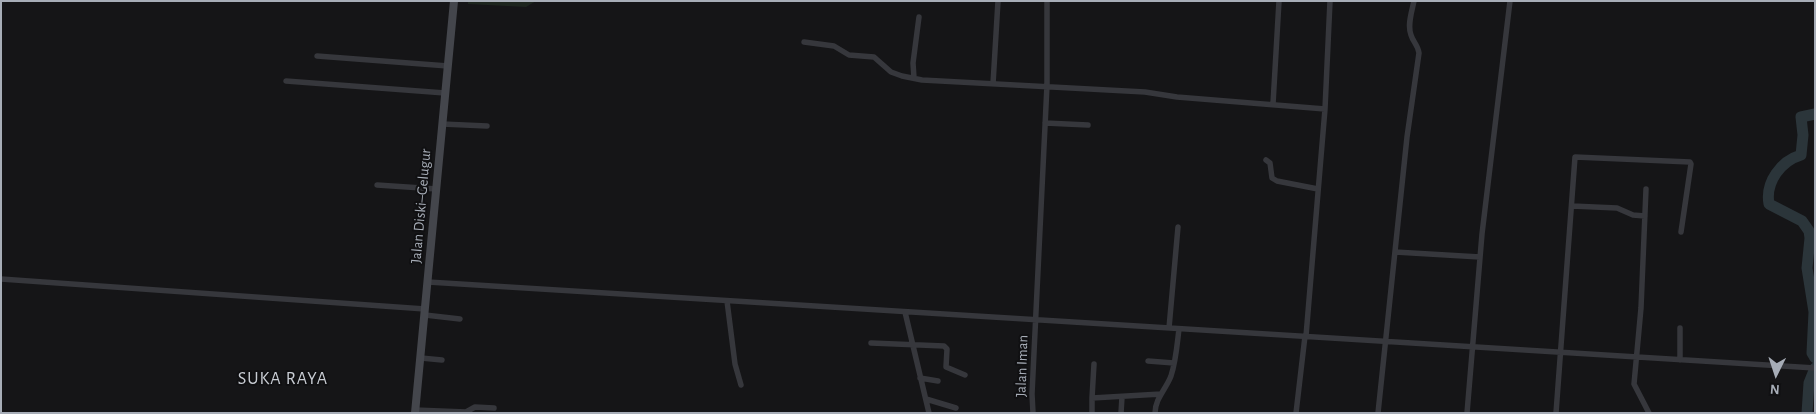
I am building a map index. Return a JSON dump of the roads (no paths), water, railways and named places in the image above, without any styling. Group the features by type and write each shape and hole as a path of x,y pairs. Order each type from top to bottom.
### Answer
{"main road":[{"name":"Jalan Diski–Gelugur","path":"415,411 454,1"}],"street":[{"path":"993,84 998,1"},
{"name":"Jalan Iman","path":"1033,413 1047,85 1047,1"},
{"path":"1273,104 1279,1"},
{"path":"1296,413 1305,336 1325,109 1330,1"},
{"path":"1378,413 1418,53 1418,46 1410,34 1414,1"},
{"path":"1467,413 1480,257 1510,1"},
{"path":"914,78 913,63 919,17"},
{"path":"804,42 834,46 849,55 874,58 891,72 914,78 1145,92 1177,97 1325,109"},
{"path":"317,56 448,66"},
{"path":"286,81 445,93"},
{"path":"1045,123 1088,125"},
{"path":"442,124 487,126"},
{"path":"1556,413 1575,157 1688,161 1691,164 1681,232"},
{"path":"1266,160 1270,162 1272,178 1276,181 1318,189"},
{"path":"376,185 437,189"},
{"path":"1646,189 1641,308 1634,384 1649,413"},
{"path":"1572,206 1617,208 1633,215 1645,216"},
{"path":"1169,328 1178,227"},
{"path":"1396,252 1480,257"},
{"path":"1,279 425,312 460,319"},
{"path":"428,282 1815,368"},
{"path":"727,301 735,364 742,385"},
{"path":"905,312 929,413"},
{"path":"1680,328 1680,360"},
{"path":"1155,413 1155,406 1170,378 1179,329"},
{"path":"871,343 946,347 946,367 965,375"},
{"path":"421,358 442,360"},
{"path":"1148,361 1174,363"},
{"path":"1092,413 1094,364"},
{"path":"920,378 938,381"},
{"path":"1092,398 1161,394"},
{"path":"1121,413 1122,397"},
{"path":"926,399 956,408"},
{"path":"415,411 466,412 475,407 494,408"}],"waterway":[{"path":"1815,114 1801,117 1803,135 1801,155 1781,167 1772,180 1768,196 1769,204 1802,221 1809,231 1807,268 1814,312 1812,353 1815,358"},
{"path":"1807,413 1809,383 1815,368"}],"district":[{"name":"SUKA RAYA","path":"283,379"}]}
